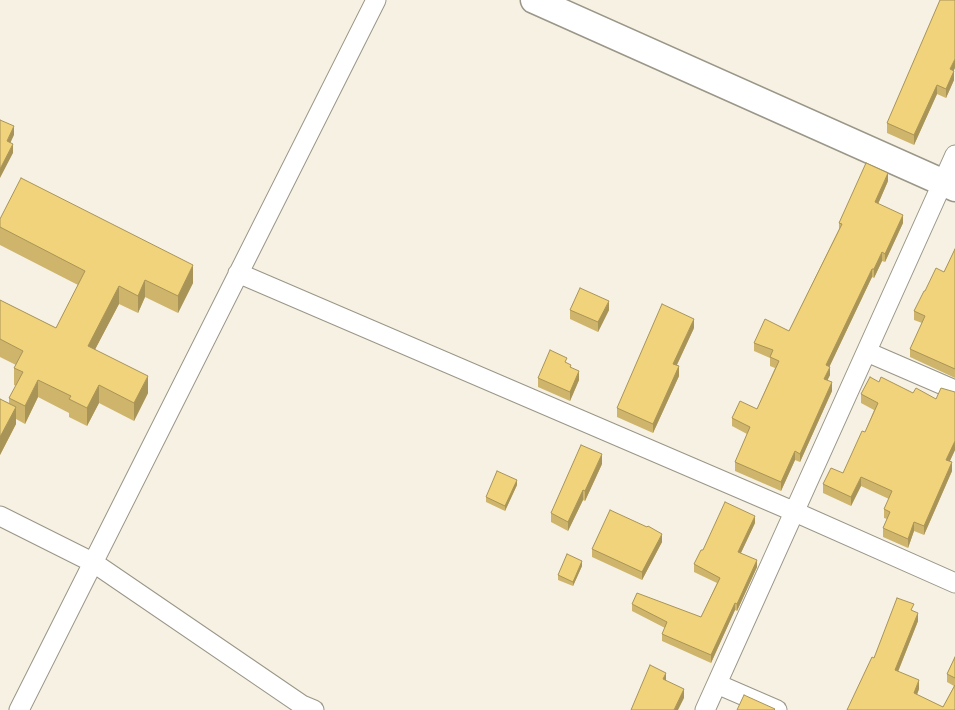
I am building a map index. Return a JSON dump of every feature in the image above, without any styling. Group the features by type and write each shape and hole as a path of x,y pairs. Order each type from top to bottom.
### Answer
{"street":[{"path":"19,710 376,0"},
{"path":"534,0 949,185"},
{"path":"705,710 867,352 949,185 955,155"},
{"path":"238,273 795,512 955,583"},
{"path":"867,352 955,390"},
{"path":"0,516 94,563 302,705 314,710"},
{"path":"717,684 777,710"}],"building":[{"path":"940,0 955,0 955,59 950,69 954,71 946,89 937,85 914,135 887,123"},
{"path":"0,120 14,126 7,141 13,144 0,169"},
{"path":"866,163 888,173 875,202 903,215 885,254 882,252 874,269 872,269 826,365 830,367 824,379 832,382 800,454 795,451 781,482 735,462 750,427 732,418 740,401 757,409 779,361 770,357 773,350 754,343 765,319 789,331 842,224 839,223"},
{"path":"21,178 193,265 178,296 145,280 138,296 119,286 88,346 148,376 134,403 99,385 87,408 69,399 71,396 38,380 25,406 9,398 23,372 14,368 23,351 0,339 0,300 56,328 85,271 0,227 0,219"},
{"path":"955,249 955,369 910,349 925,316 914,311 936,268 944,272"},
{"path":"580,288 609,301 598,322 570,310"},
{"path":"662,304 694,319 673,364 679,366 653,424 617,408"},
{"path":"550,350 567,358 565,362 571,365 570,367 579,371 570,392 538,378"},
{"path":"870,377 879,382 881,377 913,393 916,388 936,399 941,388 955,392 955,441 946,460 952,462 924,526 914,522 908,539 883,528 890,512 884,509 892,491 861,477 851,497 823,484 831,468 843,473 862,431 865,432 878,403 861,394"},
{"path":"0,399 16,407 0,437"},
{"path":"581,445 602,454 568,522 551,513"},
{"path":"497,471 517,480 505,506 486,497"},
{"path":"725,502 755,516 738,552 757,560 711,655 662,634 667,622 632,604 637,593 701,617 720,578 694,564 701,550 703,550"},
{"path":"610,510 662,534 642,572 592,549"},
{"path":"567,554 582,561 573,582 558,575"},
{"path":"897,598 914,604 911,610 918,613 895,670 919,680 914,693 943,707 955,685 955,710 847,710 872,657 874,658"},
{"path":"955,657 955,678 947,674"},
{"path":"650,665 666,673 663,679 684,689 674,710 631,710"},
{"path":"744,695 775,709 737,710"}]}
